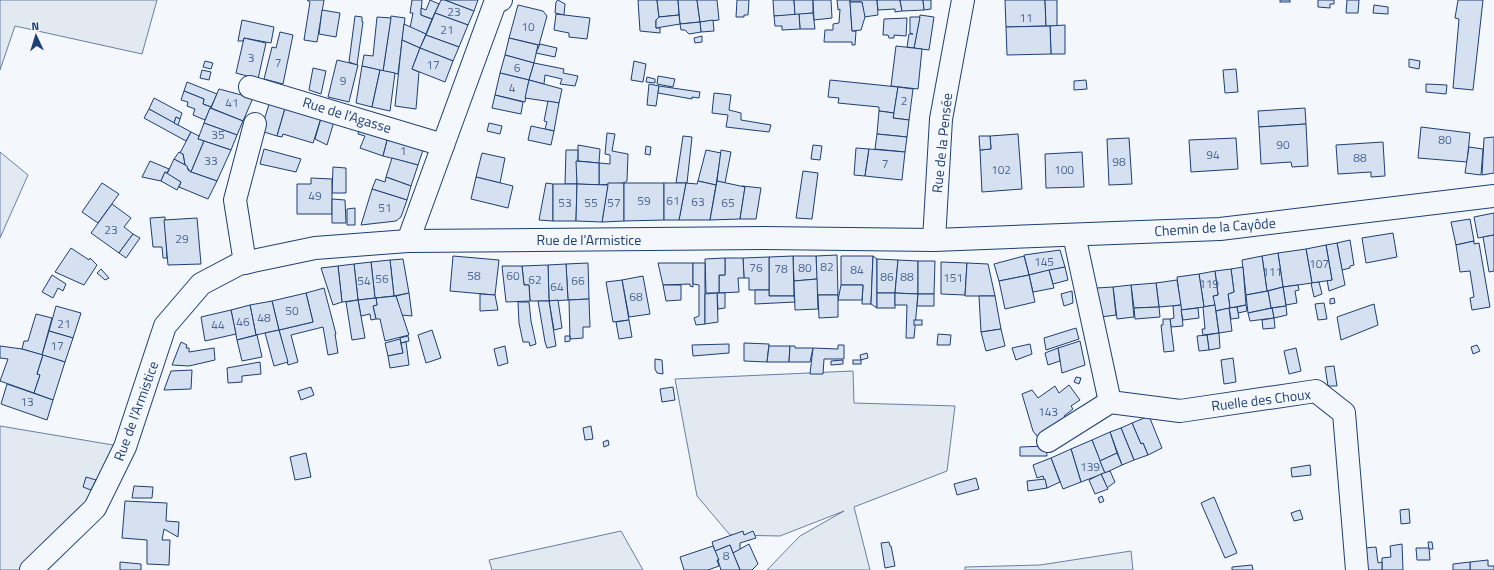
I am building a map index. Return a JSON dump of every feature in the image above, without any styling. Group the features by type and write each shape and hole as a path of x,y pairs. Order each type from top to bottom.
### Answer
{"street":[{"path":"408,241 496,4 501,0"},
{"name":"Rue de la Pensée","path":"934,240 941,119 963,0"},
{"name":"Rue de l'Agasse","path":"250,87 443,145"},
{"path":"245,263 235,200 255,124"},
{"name":"Chemin de la Cayôde","path":"934,240 1220,229 1494,196"},
{"path":"1048,441 1110,402 1074,235"},
{"name":"Rue de l'Armistice","path":"31,570 95,508 125,447 165,326 201,284 239,264 315,248 408,241 764,238 934,240"},
{"name":"Ruelle des Choux","path":"1110,402 1180,410 1316,391 1344,413 1357,570"}],"shaded area":[{"path":"0,0 157,0 142,54 15,26 0,70"},
{"path":"0,152 28,175 0,238"},
{"path":"853,371 854,403 955,406 947,471 854,507 870,570 767,570 800,536 844,511 780,536 730,535 697,496 675,379"},
{"path":"0,426 125,447 95,508 31,570 0,570"},
{"path":"621,531 643,570 492,570 489,560"},
{"path":"1131,551 1133,570 965,570 965,567 1040,565"}],"building":[{"path":"307,0 324,0 317,42 304,40 310,2"},
{"path":"412,0 422,0 421,15 432,19 426,34 410,28 413,13 410,13"},
{"path":"430,0 439,4 432,19 421,15 421,8 426,10"},
{"path":"441,0 445,0 474,11 468,25 435,13"},
{"path":"445,0 478,0 474,11"},
{"path":"558,0 565,4 564,15 555,13 556,2"},
{"path":"638,0 657,0 659,17 656,20 656,28 660,28 660,33 640,31"},
{"path":"657,0 678,0 679,15 659,17"},
{"path":"678,0 697,0 700,22 680,24"},
{"path":"697,0 717,0 719,20 700,22"},
{"path":"737,0 749,0 748,15 744,15 744,17 736,17"},
{"path":"773,0 794,0 795,15 774,16"},
{"path":"794,0 813,0 813,13 795,15"},
{"path":"813,0 831,0 832,18 814,20"},
{"path":"837,0 850,0 852,31 856,31 855,45 852,45 852,42 824,42 825,30 833,30 833,24 839,23 840,9 838,10"},
{"path":"850,0 877,0 878,15 864,17 862,2 850,2"},
{"path":"877,0 900,0 902,11 895,12 895,9 878,10"},
{"path":"900,0 923,0 924,10 902,11"},
{"path":"923,0 931,0 931,9 924,10"},
{"path":"1005,0 1045,0 1046,26 1006,27"},
{"path":"1045,0 1057,0 1057,26 1046,26"},
{"path":"1280,0 1290,0 1290,2 1280,2"},
{"path":"1318,0 1334,0 1334,4 1330,4 1330,8 1318,7"},
{"path":"1347,0 1359,0 1358,13 1346,13"},
{"path":"1458,0 1483,0 1473,90 1453,88 1459,19 1455,18"},
{"path":"850,2 862,2 865,17 861,30 852,31"},
{"path":"518,5 543,11 547,16 539,45 509,38"},
{"path":"1374,5 1388,7 1388,14 1373,13"},
{"path":"322,10 340,13 336,37 319,34"},
{"path":"435,13 468,25 459,47 426,35"},
{"path":"813,13 815,29 800,29 799,14"},
{"path":"556,14 590,18 587,39 569,37 569,33 554,30"},
{"path":"799,14 800,29 782,30 782,26 775,26 774,16"},
{"path":"679,15 680,24 656,28 656,20 659,17"},
{"path":"920,15 934,17 929,50 914,48"},
{"path":"355,16 362,17 363,22 357,65 349,62"},
{"path":"391,16 405,18 398,74 383,71"},
{"path":"377,17 391,18 383,71 362,66 364,55 373,56"},
{"path":"910,17 920,17 914,48 907,47 909,34 913,34 910,33"},
{"path":"907,18 906,36 894,35 894,38 889,38 888,35 883,35 884,19"},
{"path":"242,20 274,27 271,43 244,38 243,41 238,41"},
{"path":"713,20 714,31 701,32 700,22"},
{"path":"700,22 701,32 689,34 685,30 681,30 680,24"},
{"path":"404,24 426,34 420,48 402,40"},
{"path":"1065,25 1065,54 1051,54 1050,26"},
{"path":"1050,26 1051,54 1007,55 1006,27"},
{"path":"280,32 293,35 283,84 264,79 272,47 276,48"},
{"path":"426,35 459,47 453,61 420,48"},
{"path":"702,36 702,42 695,43 694,38"},
{"path":"244,38 266,43 258,79 236,73"},
{"path":"509,38 538,45 534,63 505,55"},
{"path":"402,40 420,48 412,69 419,72 416,109 395,106"},
{"path":"540,44 557,48 555,57 536,53"},
{"path":"896,46 922,49 918,89 891,86"},
{"path":"420,48 453,61 445,82 412,69"},
{"path":"505,55 534,63 529,80 500,73"},
{"path":"1409,59 1420,61 1419,69 1409,67"},
{"path":"337,60 358,65 349,102 328,97"},
{"path":"205,61 213,63 211,69 203,67"},
{"path":"634,61 646,64 643,82 631,80"},
{"path":"534,63 564,69 563,73 578,76 575,86 560,84 562,79 545,75 544,84 529,80"},
{"path":"362,66 380,70 372,107 356,103"},
{"path":"313,68 326,71 321,94 309,90"},
{"path":"1236,69 1238,92 1225,93 1223,70"},
{"path":"202,70 211,72 209,80 200,78"},
{"path":"380,70 395,73 390,111 372,107"},
{"path":"500,73 529,80 525,102 495,95"},
{"path":"658,76 675,79 673,87 657,84"},
{"path":"647,77 655,79 655,83 646,82"},
{"path":"529,80 562,89 559,103 525,98"},
{"path":"830,80 898,87 894,113 879,111 879,107 838,103 839,98 828,97"},
{"path":"1086,80 1087,89 1074,90 1074,81"},
{"path":"187,82 217,94 211,107 203,104 204,99 184,91"},
{"path":"649,84 659,86 656,106 647,105"},
{"path":"1426,84 1447,85 1446,94 1426,92"},
{"path":"659,86 700,92 699,98 692,97 692,99 658,93"},
{"path":"898,87 913,89 909,120 893,118"},
{"path":"219,89 253,98 243,121 211,108"},
{"path":"184,91 204,99 203,104 211,107 205,120 193,115 195,109 187,106 188,102 181,100"},
{"path":"714,93 731,95 729,110 741,113 741,120 771,125 769,132 726,127 728,115 712,113"},
{"path":"495,95 523,102 521,114 492,108"},
{"path":"154,98 182,113 180,119 176,117 174,123 149,109"},
{"path":"270,101 286,105 277,136 264,132 262,127"},
{"path":"548,101 559,103 554,131 545,129 547,122 544,121"},
{"path":"286,105 322,115 313,143 283,134 282,137 277,136"},
{"path":"210,108 243,121 237,135 204,123"},
{"path":"1305,108 1306,124 1259,127 1258,111"},
{"path":"149,109 191,132 186,141 144,118"},
{"path":"879,111 894,113 893,118 909,120 907,137 877,134"},
{"path":"322,115 335,118 327,145 315,139"},
{"path":"176,117 180,119 178,125 174,123"},
{"path":"204,123 237,135 231,150 198,139"},
{"path":"489,123 502,126 500,134 487,131"},
{"path":"1306,124 1308,166 1292,167 1291,162 1261,164 1259,127"},
{"path":"361,125 388,137 383,156 360,148 365,136 358,134"},
{"path":"531,126 554,131 551,145 528,140"},
{"path":"1421,127 1470,133 1467,162 1418,158"},
{"path":"191,132 199,136 198,139 204,141 191,172 185,165 183,154 180,153"},
{"path":"607,133 615,134 612,151 628,154 627,181 624,183 599,185 599,163 610,164 610,155 605,154"},
{"path":"877,134 907,137 905,152 875,149"},
{"path":"1018,134 1022,189 982,192 980,150 991,149 990,136"},
{"path":"683,136 692,137 687,183 676,183"},
{"path":"979,136 990,136 991,149 980,150"},
{"path":"388,137 424,147 418,165 383,156"},
{"path":"1494,137 1494,173 1482,175 1484,138"},
{"path":"1129,138 1132,184 1109,185 1107,139"},
{"path":"1236,138 1238,169 1191,172 1189,140"},
{"path":"204,141 231,150 217,181 191,172"},
{"path":"1383,142 1385,176 1371,177 1371,172 1338,174 1336,145"},
{"path":"578,145 600,149 599,163 578,161"},
{"path":"813,145 822,146 820,160 811,159"},
{"path":"646,146 651,147 650,155 645,154"},
{"path":"1469,147 1483,149 1481,175 1465,173"},
{"path":"856,148 869,149 865,176 854,175"},
{"path":"264,149 301,159 296,172 260,164"},
{"path":"869,149 905,152 902,180 865,176"},
{"path":"566,150 578,150 577,184 565,184"},
{"path":"706,150 721,153 716,185 698,181"},
{"path":"721,150 731,152 725,183 717,181"},
{"path":"179,152 183,154 185,165 174,159"},
{"path":"1082,152 1084,187 1046,188 1045,154"},
{"path":"482,153 505,158 500,183 476,177"},
{"path":"392,158 418,165 411,186 386,177"},
{"path":"174,159 187,166 188,170 191,172 217,181 208,199 179,187 181,182 167,174"},
{"path":"150,161 169,169 167,173 165,172 161,181 142,177"},
{"path":"576,161 599,163 599,185 577,184"},
{"path":"333,167 346,168 346,193 332,193"},
{"path":"803,171 818,173 812,219 796,218"},
{"path":"165,172 181,182 177,190 161,181"},
{"path":"386,177 411,186 407,200 372,189 376,179 385,182"},
{"path":"476,177 513,186 508,208 471,199"},
{"path":"311,178 332,179 332,214 297,214 297,184 311,184"},
{"path":"698,181 716,185 710,220 679,220 686,183 697,184"},
{"path":"717,181 745,187 740,219 710,220"},
{"path":"102,183 119,194 98,223 82,212"},
{"path":"546,183 553,184 553,221 539,220"},
{"path":"608,183 624,183 624,221 602,222"},
{"path":"624,183 664,183 664,220 624,221"},
{"path":"664,183 686,183 679,220 664,220"},
{"path":"553,184 577,184 576,221 553,221"},
{"path":"577,184 608,185 602,222 576,221"},
{"path":"742,186 761,188 756,219 740,219 745,187"},
{"path":"372,189 407,200 401,217 396,221 361,225"},
{"path":"332,199 345,200 346,223 332,223"},
{"path":"112,204 131,218 124,227 133,234 119,253 91,233"},
{"path":"355,208 355,225 347,225 347,209"},
{"path":"1494,213 1494,235 1478,238 1474,217"},
{"path":"165,217 167,258 163,258 162,247 153,247 150,218"},
{"path":"197,218 201,264 168,265 164,220"},
{"path":"1470,219 1474,241 1456,245 1451,222"},
{"path":"1393,233 1397,257 1366,263 1362,238"},
{"path":"133,234 140,238 126,258 119,253"},
{"path":"1494,235 1494,271 1489,272 1483,237"},
{"path":"1350,240 1354,265 1350,266 1350,268 1342,270 1337,243"},
{"path":"1474,241 1474,244 1479,243 1490,307 1472,310 1470,298 1474,297 1470,271 1460,272 1456,245"},
{"path":"1337,243 1345,285 1329,291 1327,280 1332,280 1326,245"},
{"path":"1326,245 1332,280 1312,283 1306,249"},
{"path":"71,248 89,260 90,258 97,265 84,285 55,272"},
{"path":"1306,249 1312,283 1283,287 1278,253"},
{"path":"1060,250 1065,267 1029,275 1024,255"},
{"path":"1278,253 1283,287 1267,291 1262,256"},
{"path":"837,255 838,295 817,295 816,256"},
{"path":"453,256 499,260 495,295 450,291"},
{"path":"793,256 816,256 817,279 794,281"},
{"path":"793,256 794,296 769,296 769,257"},
{"path":"841,256 873,256 871,304 862,304 863,285 841,285"},
{"path":"873,256 877,259 877,308 871,304"},
{"path":"1024,256 1029,275 999,281 994,264"},
{"path":"1262,256 1267,291 1246,295 1242,260"},
{"path":"769,257 769,290 749,290 749,278 744,278 743,258"},
{"path":"725,258 743,258 744,278 738,278 739,292 719,293 719,275 725,275"},
{"path":"725,258 725,275 719,275 719,293 706,293 705,259"},
{"path":"403,259 409,293 394,296 390,260"},
{"path":"877,259 898,260 895,293 877,293"},
{"path":"390,260 394,296 375,298 371,262"},
{"path":"898,260 918,261 918,294 895,293"},
{"path":"918,261 935,261 934,294 918,294"},
{"path":"371,262 375,298 358,300 354,264"},
{"path":"941,262 967,263 965,295 941,294"},
{"path":"588,263 589,299 568,300 566,264"},
{"path":"658,263 693,263 693,287 690,286 690,284 663,285"},
{"path":"693,263 705,263 705,324 696,325 694,318 699,316 699,285 693,284"},
{"path":"967,263 988,264 995,296 965,296"},
{"path":"354,264 358,300 342,302 338,266"},
{"path":"566,264 568,300 549,301 548,265"},
{"path":"548,265 549,301 530,301 529,285 524,285 522,266"},
{"path":"338,266 342,302 333,305 321,268"},
{"path":"502,266 522,266 524,285 529,285 530,301 506,302"},
{"path":"1065,267 1068,280 1053,284 1049,270"},
{"path":"1243,267 1246,305 1230,308 1228,294 1234,292 1231,269"},
{"path":"101,269 109,278 105,280 97,273"},
{"path":"1231,269 1234,292 1228,294 1230,308 1215,311 1213,296 1218,295 1215,271"},
{"path":"1049,270 1054,288 1033,292 1029,275"},
{"path":"1215,271 1218,295 1213,296 1215,305 1204,307 1199,274"},
{"path":"1199,274 1204,307 1181,310 1177,277"},
{"path":"52,275 66,284 63,291 58,288 53,298 42,292"},
{"path":"1029,275 1035,302 1005,309 999,281"},
{"path":"643,276 650,314 629,317 622,280"},
{"path":"817,279 818,309 795,310 794,281"},
{"path":"622,280 629,320 613,322 606,282"},
{"path":"1177,280 1181,305 1159,307 1156,283"},
{"path":"1319,282 1322,294 1314,297 1311,283"},
{"path":"1156,283 1159,307 1134,308 1131,285"},
{"path":"663,285 681,285 681,300 666,301"},
{"path":"841,285 863,285 862,300 838,300"},
{"path":"1131,285 1134,317 1117,319 1113,287"},
{"path":"1298,285 1299,290 1295,291 1297,303 1286,305 1283,287"},
{"path":"1113,287 1116,315 1101,317 1096,288"},
{"path":"1283,287 1286,306 1271,308 1268,291"},
{"path":"324,288 336,334 338,353 328,355 323,327 291,335 298,362 288,365 279,330 313,322 306,293"},
{"path":"755,290 769,290 769,296 794,296 795,302 755,304"},
{"path":"1072,291 1073,303 1064,306 1061,294"},
{"path":"1268,291 1271,308 1248,313 1246,295"},
{"path":"306,293 313,322 279,330 272,301"},
{"path":"409,293 412,316 401,315 396,296"},
{"path":"717,293 725,293 725,308 718,309"},
{"path":"717,293 718,322 705,324 705,294"},
{"path":"877,293 895,293 895,308 877,308"},
{"path":"895,293 918,294 914,338 906,338 907,305 895,305"},
{"path":"480,294 495,295 498,310 480,311"},
{"path":"918,294 934,294 934,306 917,306"},
{"path":"818,295 838,295 838,317 819,318"},
{"path":"396,296 409,335 385,341 380,319 376,319 373,306 377,305 376,298"},
{"path":"979,296 995,296 1001,329 981,332"},
{"path":"376,298 377,305 373,306 376,319 371,320 370,314 361,316 358,300"},
{"path":"1334,298 1335,303 1330,304 1330,299"},
{"path":"589,299 590,327 583,327 583,338 570,339 569,300"},
{"path":"358,300 365,338 352,340 346,302"},
{"path":"558,300 562,328 554,330 549,301"},
{"path":"272,301 279,330 256,335 250,305"},
{"path":"538,301 549,301 556,346 547,348"},
{"path":"518,302 529,302 536,344 530,346 529,342 523,342 519,323"},
{"path":"1324,303 1327,319 1318,320 1315,304"},
{"path":"1374,304 1378,325 1341,340 1337,317"},
{"path":"250,305 256,335 237,340 231,310"},
{"path":"1181,305 1183,326 1171,327 1170,319 1174,318 1173,306"},
{"path":"1215,305 1219,333 1203,335 1202,329 1205,329 1203,307"},
{"path":"1246,305 1247,311 1238,313 1237,307"},
{"path":"56,306 81,313 73,338 49,331"},
{"path":"1286,306 1287,315 1274,318 1272,308"},
{"path":"1159,307 1160,317 1135,319 1134,308"},
{"path":"1237,307 1239,318 1231,319 1229,308"},
{"path":"1198,308 1199,318 1183,320 1181,310"},
{"path":"1229,308 1232,331 1219,333 1216,311"},
{"path":"1272,308 1274,318 1250,321 1248,313"},
{"path":"231,310 236,334 205,341 201,317"},
{"path":"36,314 52,318 42,355 22,349 24,341 28,341"},
{"path":"1274,318 1275,328 1263,329 1262,320"},
{"path":"1163,319 1170,319 1174,351 1164,352 1161,325 1163,325"},
{"path":"629,320 632,337 619,339 616,322"},
{"path":"914,320 922,320 922,325 914,325"},
{"path":"1076,328 1079,339 1046,350 1044,338"},
{"path":"1001,329 1005,346 986,351 981,332"},
{"path":"279,330 288,362 274,366 265,333"},
{"path":"432,330 441,358 426,363 418,335"},
{"path":"49,331 73,338 65,362 42,355"},
{"path":"1219,333 1220,348 1209,350 1207,335"},
{"path":"938,334 951,335 950,345 937,345"},
{"path":"257,335 262,357 242,361 237,340"},
{"path":"1207,335 1209,350 1199,351 1197,336"},
{"path":"408,336 409,341 401,343 400,338"},
{"path":"565,336 570,336 570,341 565,342"},
{"path":"400,339 403,353 388,356 385,343"},
{"path":"1080,341 1085,365 1062,373 1058,348"},
{"path":"181,342 187,345 186,348 189,348 189,352 214,348 215,360 189,366 172,365"},
{"path":"406,342 409,365 390,368 388,356 403,353 401,343"},
{"path":"744,343 769,344 767,362 744,361"},
{"path":"729,344 729,353 693,356 692,345"},
{"path":"1030,344 1032,354 1016,360 1012,348"},
{"path":"838,345 844,345 844,359 824,359 823,374 810,374 813,348 838,349"},
{"path":"1477,345 1480,351 1473,354 1471,347"},
{"path":"0,346 22,349 43,355 37,374 40,375 34,393 0,381 8,359 0,358"},
{"path":"505,346 508,363 498,366 494,349"},
{"path":"769,346 790,346 789,362 767,362"},
{"path":"790,346 795,346 795,348 813,348 810,362 789,362"},
{"path":"1058,348 1060,361 1048,365 1045,353"},
{"path":"1296,348 1301,371 1289,374 1284,351"},
{"path":"867,353 868,358 861,360 860,355"},
{"path":"43,355 65,362 53,400 34,393 40,375 37,374"},
{"path":"1233,358 1236,382 1224,384 1221,360"},
{"path":"655,359 662,360 663,374 657,373 655,369"},
{"path":"843,360 843,364 831,365 831,361"},
{"path":"853,360 861,360 861,364 853,364"},
{"path":"260,362 261,374 242,376 242,382 228,383 227,368"},
{"path":"1334,366 1337,386 1328,386 1325,367"},
{"path":"192,370 191,389 164,390 171,371"},
{"path":"1076,377 1081,378 1079,384 1074,382"},
{"path":"7,384 53,400 47,420 1,404"},
{"path":"1069,385 1080,400 1071,406 1073,409 1064,416 1067,420 1040,440 1033,431 1022,394 1032,390 1038,398 1055,386 1059,393"},
{"path":"311,387 314,395 301,400 298,391"},
{"path":"673,387 675,400 662,402 660,389"},
{"path":"1149,416 1162,448 1148,455 1143,443 1141,444 1132,423"},
{"path":"1132,423 1141,444 1143,443 1148,455 1134,460 1121,428"},
{"path":"591,426 593,439 585,440 583,428"},
{"path":"1121,428 1134,460 1122,465 1110,432"},
{"path":"1110,432 1117,453 1100,461 1092,440"},
{"path":"608,440 609,445 604,447 603,442"},
{"path":"1092,440 1105,473 1081,482 1071,449"},
{"path":"1046,446 1047,456 1020,456 1020,447"},
{"path":"1071,449 1081,482 1063,489 1051,458"},
{"path":"306,453 311,477 295,480 290,457"},
{"path":"1117,453 1122,465 1105,473 1100,461"},
{"path":"1051,458 1060,482 1047,488 1043,476 1037,478 1033,465"},
{"path":"1310,465 1311,475 1292,477 1291,468"},
{"path":"1110,471 1115,482 1107,488 1101,474"},
{"path":"1101,474 1108,489 1095,494 1089,480"},
{"path":"86,477 96,480 91,490 83,487"},
{"path":"976,478 979,489 957,495 954,484"},
{"path":"1045,479 1047,488 1028,491 1027,481"},
{"path":"134,486 153,487 152,498 132,498"},
{"path":"1102,496 1104,501 1100,503 1098,498"},
{"path":"1214,497 1237,553 1225,558 1201,503"},
{"path":"125,501 167,503 166,521 179,522 178,537 164,529 162,540 170,540 169,565 147,564 147,540 122,538"},
{"path":"1409,509 1410,523 1401,524 1400,510"},
{"path":"1300,510 1303,519 1294,521 1291,513"},
{"path":"743,531 744,535 753,531 756,538 740,543 740,550 733,553 730,545 715,551 712,542"},
{"path":"889,542 895,566 885,568 881,543"},
{"path":"1428,542 1432,542 1433,549 1429,549"},
{"path":"749,544 758,564 752,570 740,570 733,553"},
{"path":"1402,544 1403,570 1382,570 1382,558 1391,557 1390,546"},
{"path":"730,545 740,570 721,570 715,551"},
{"path":"713,546 719,560 717,560 719,566 708,570 684,570 680,557"},
{"path":"1376,547 1378,563 1382,562 1382,570 1366,570 1364,548"},
{"path":"1416,548 1429,548 1430,560 1417,560"},
{"path":"1488,560 1488,566 1494,566 1494,570 1470,570 1470,562"},
{"path":"120,562 141,564 141,570 120,570"},
{"path":"1470,562 1470,570 1453,570 1453,564"},
{"path":"1252,565 1253,570 1232,570 1232,567"}]}
